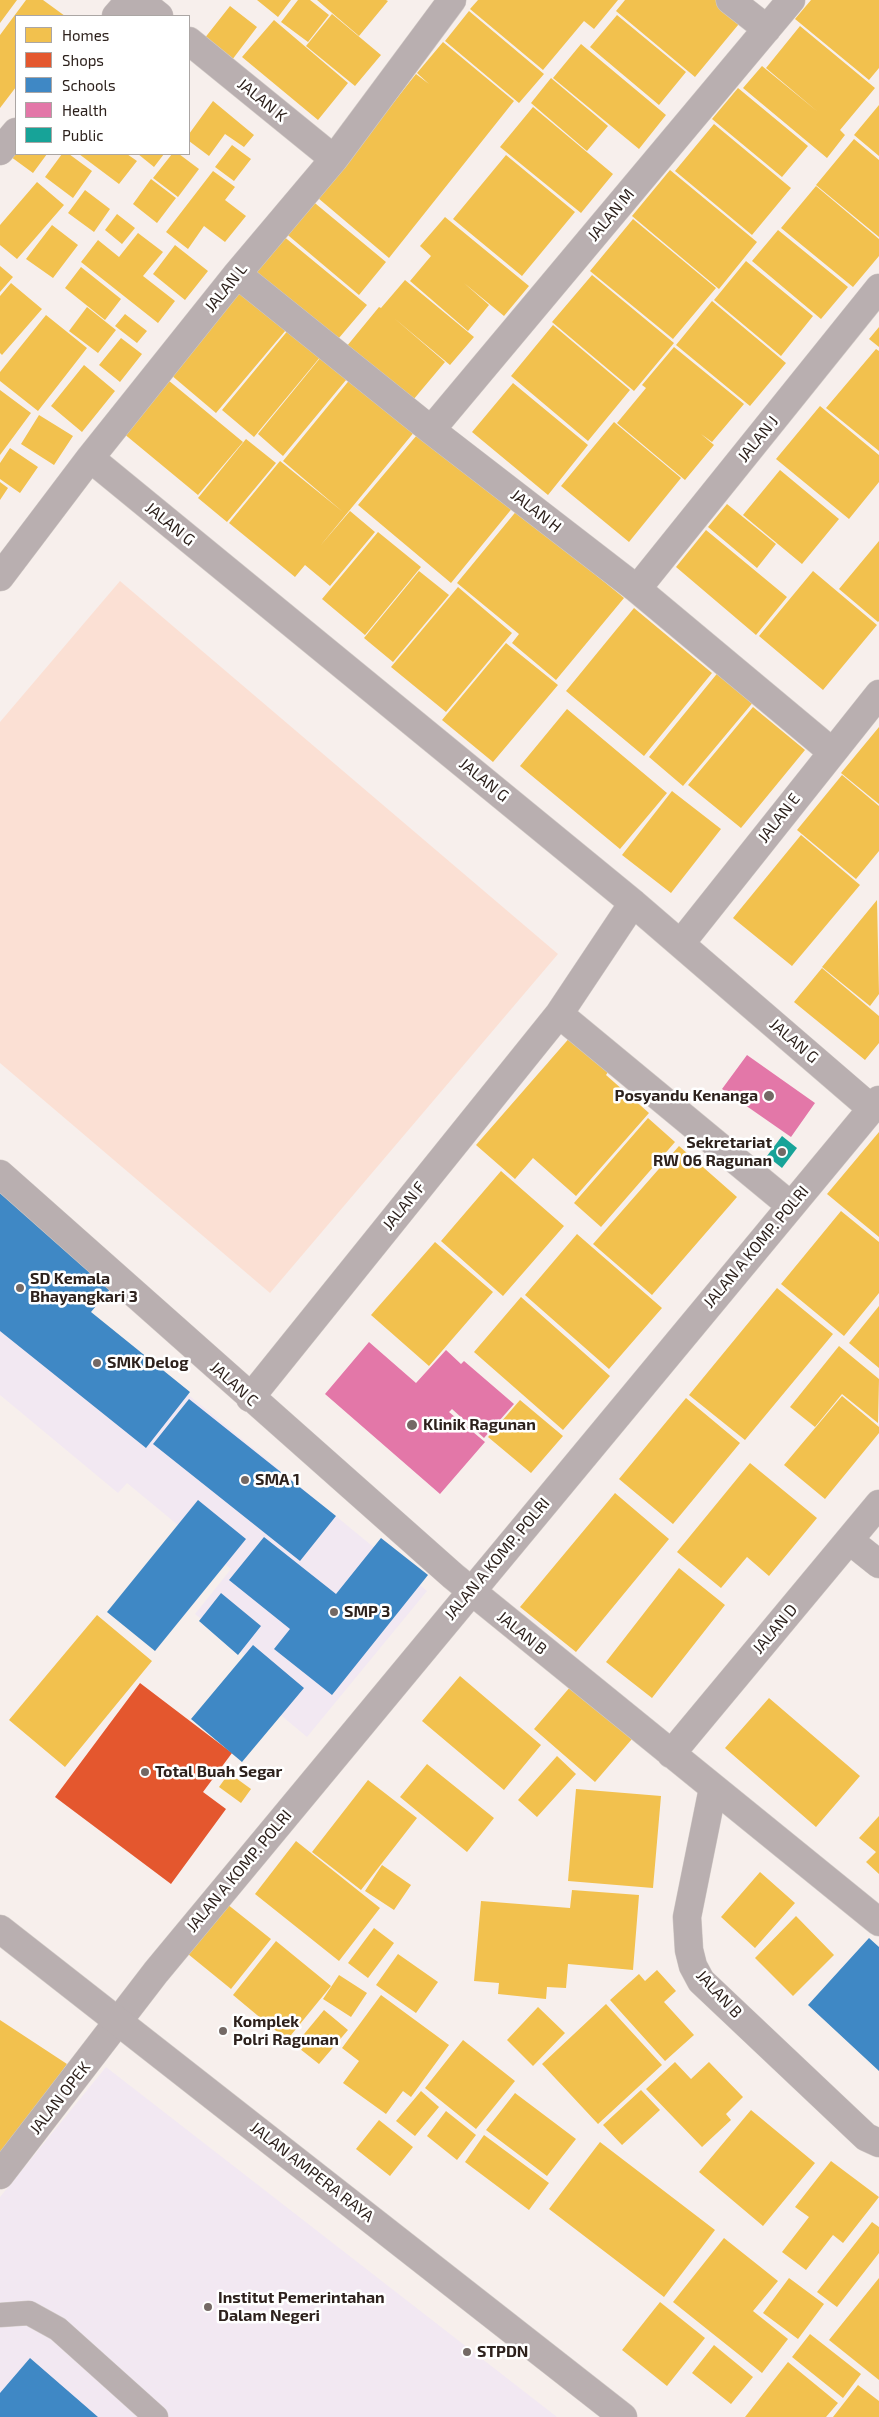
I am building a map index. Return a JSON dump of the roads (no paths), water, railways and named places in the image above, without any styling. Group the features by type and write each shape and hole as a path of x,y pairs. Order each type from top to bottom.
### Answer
{"street":[{"path":"117,15 130,0"},
{"path":"139,0 158,15"},
{"name":"JALAN L","path":"0,577 90,458 237,274 334,159 452,0"},
{"path":"730,0 767,29"},
{"name":"JALAN M","path":"431,430 791,0"},
{"name":"JALAN K","path":"190,42 334,159"},
{"path":"0,151 15,133"},
{"name":"JALAN H","path":"237,274 431,430 637,589 831,751"},
{"name":"JALAN J","path":"637,589 879,288"},
{"name":"JALAN G","path":"90,458 875,1104"},
{"name":"JALAN E","path":"681,943 831,751 879,694"},
{"name":"JALAN F","path":"250,1398 559,1014 633,903"},
{"path":"559,1014 790,1205"},
{"name":"JALAN A KOMP. POLRI","path":"120,2021 156,1972 875,1104"},
{"name":"JALAN C","path":"0,1174 250,1398 470,1591"},
{"name":"JALAN D","path":"671,1754 879,1504"},
{"path":"849,1540 879,1564"},
{"name":"JALAN B","path":"470,1591 879,1922"},
{"name":"JALAN B","path":"713,1788 687,1917 688,1942 693,1966 701,1981 866,2137 879,2143"},
{"name":"JALAN AMPERA RAYA","path":"0,1929 120,2021 623,2417"},
{"name":"JALAN OPEK","path":"0,2175 120,2021"}],"lane":[{"path":"0,2315 29,2313 58,2329 156,2417"}],"place":[{"name":"Posyandu Kenanga","path":"769,1096"},
{"name":"Sekretariat RW 06 Ragunan","path":"782,1152"},
{"name":"SD Kemala Bhayangkari 3","path":"20,1288"},
{"name":"SMK Delog","path":"97,1363"},
{"name":"Klinik Ragunan","path":"412,1425"},
{"name":"SMA 1","path":"245,1480"},
{"name":"SMP 3","path":"334,1612"},
{"name":"Total Buah Segar","path":"145,1772"},
{"name":"Komplek Polri Ragunan","path":"223,2031"},
{"name":"Institut Pemerintahan Dalam Negeri","path":"208,2307"},
{"name":"STPDN","path":"467,2352"}]}
